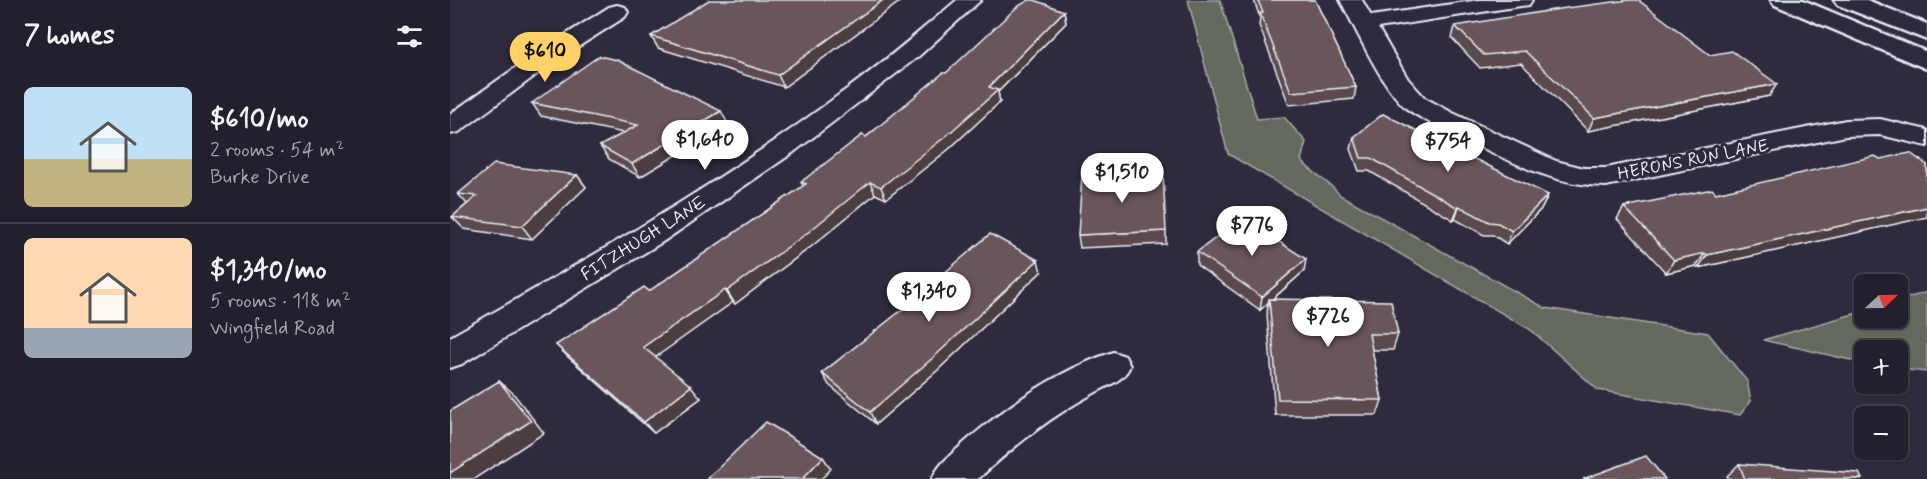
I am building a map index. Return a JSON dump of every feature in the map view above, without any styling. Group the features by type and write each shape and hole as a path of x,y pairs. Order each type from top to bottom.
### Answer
{"street":[{"name":"FITZHUGH LANE","path":"450,354 605,263 767,158 869,84 970,0"},
{"name":"HERONS RUN LANE","path":"1351,0 1398,83 1416,103 1444,119 1548,168 1574,174 1606,177 1846,128 1880,127 1927,138"},
{"path":"1364,24 1521,0"},
{"path":"1783,0 1927,61"},
{"path":"1846,0 1927,33"},
{"path":"450,126 543,58 618,12"},
{"path":"951,479 1008,428 1054,397 1113,366"}],"green space":[{"path":"1188,0 1220,0 1257,119 1284,117 1306,142 1301,160 1340,195 1545,308 1708,333 1747,381 1751,401 1740,415 1598,390 1531,330 1228,154"},
{"path":"1927,292 1927,372 1908,370 1908,340 1854,340 1854,361 1763,340 1854,314 1854,328 1908,328 1908,298"}],"building":[{"path":"709,0 883,0 778,75 651,36"},
{"path":"1029,0 1064,11 989,87 998,90 945,137 881,187 870,182 806,234 727,291 725,290 643,347 691,386 644,422 556,345 644,287 649,291 806,184 801,182 862,135 866,137 943,73 946,73 1017,7"},
{"path":"1258,0 1315,0 1356,87 1291,92 1260,13 1263,13"},
{"path":"1638,0 1710,55 1732,51 1777,84 1594,118 1525,51 1484,55 1455,26 1559,9"},
{"path":"599,56 617,60 721,111 632,164 600,146 638,125 532,103"},
{"path":"1383,114 1548,195 1512,231 1459,206 1458,208 1371,158 1361,158 1354,137"},
{"path":"1910,153 1927,165 1927,207 1707,255 1705,253 1674,260 1624,207 1712,189 1716,193 1875,156 1880,159"},
{"path":"494,164 577,175 522,226 452,217 477,196 458,194"},
{"path":"1163,172 1166,231 1078,235 1082,175"},
{"path":"1242,218 1306,259 1262,297 1197,252"},
{"path":"990,234 1038,260 934,357 870,412 822,373 931,287 929,286"},
{"path":"1269,299 1391,301 1398,334 1369,334 1382,400 1278,399"},
{"path":"499,381 531,421 450,473 450,411"},
{"path":"766,422 823,457 802,479 707,479"},
{"path":"1646,456 1665,479 1583,479"},
{"path":"1739,464 1859,473 1862,479 1745,479"}]}
